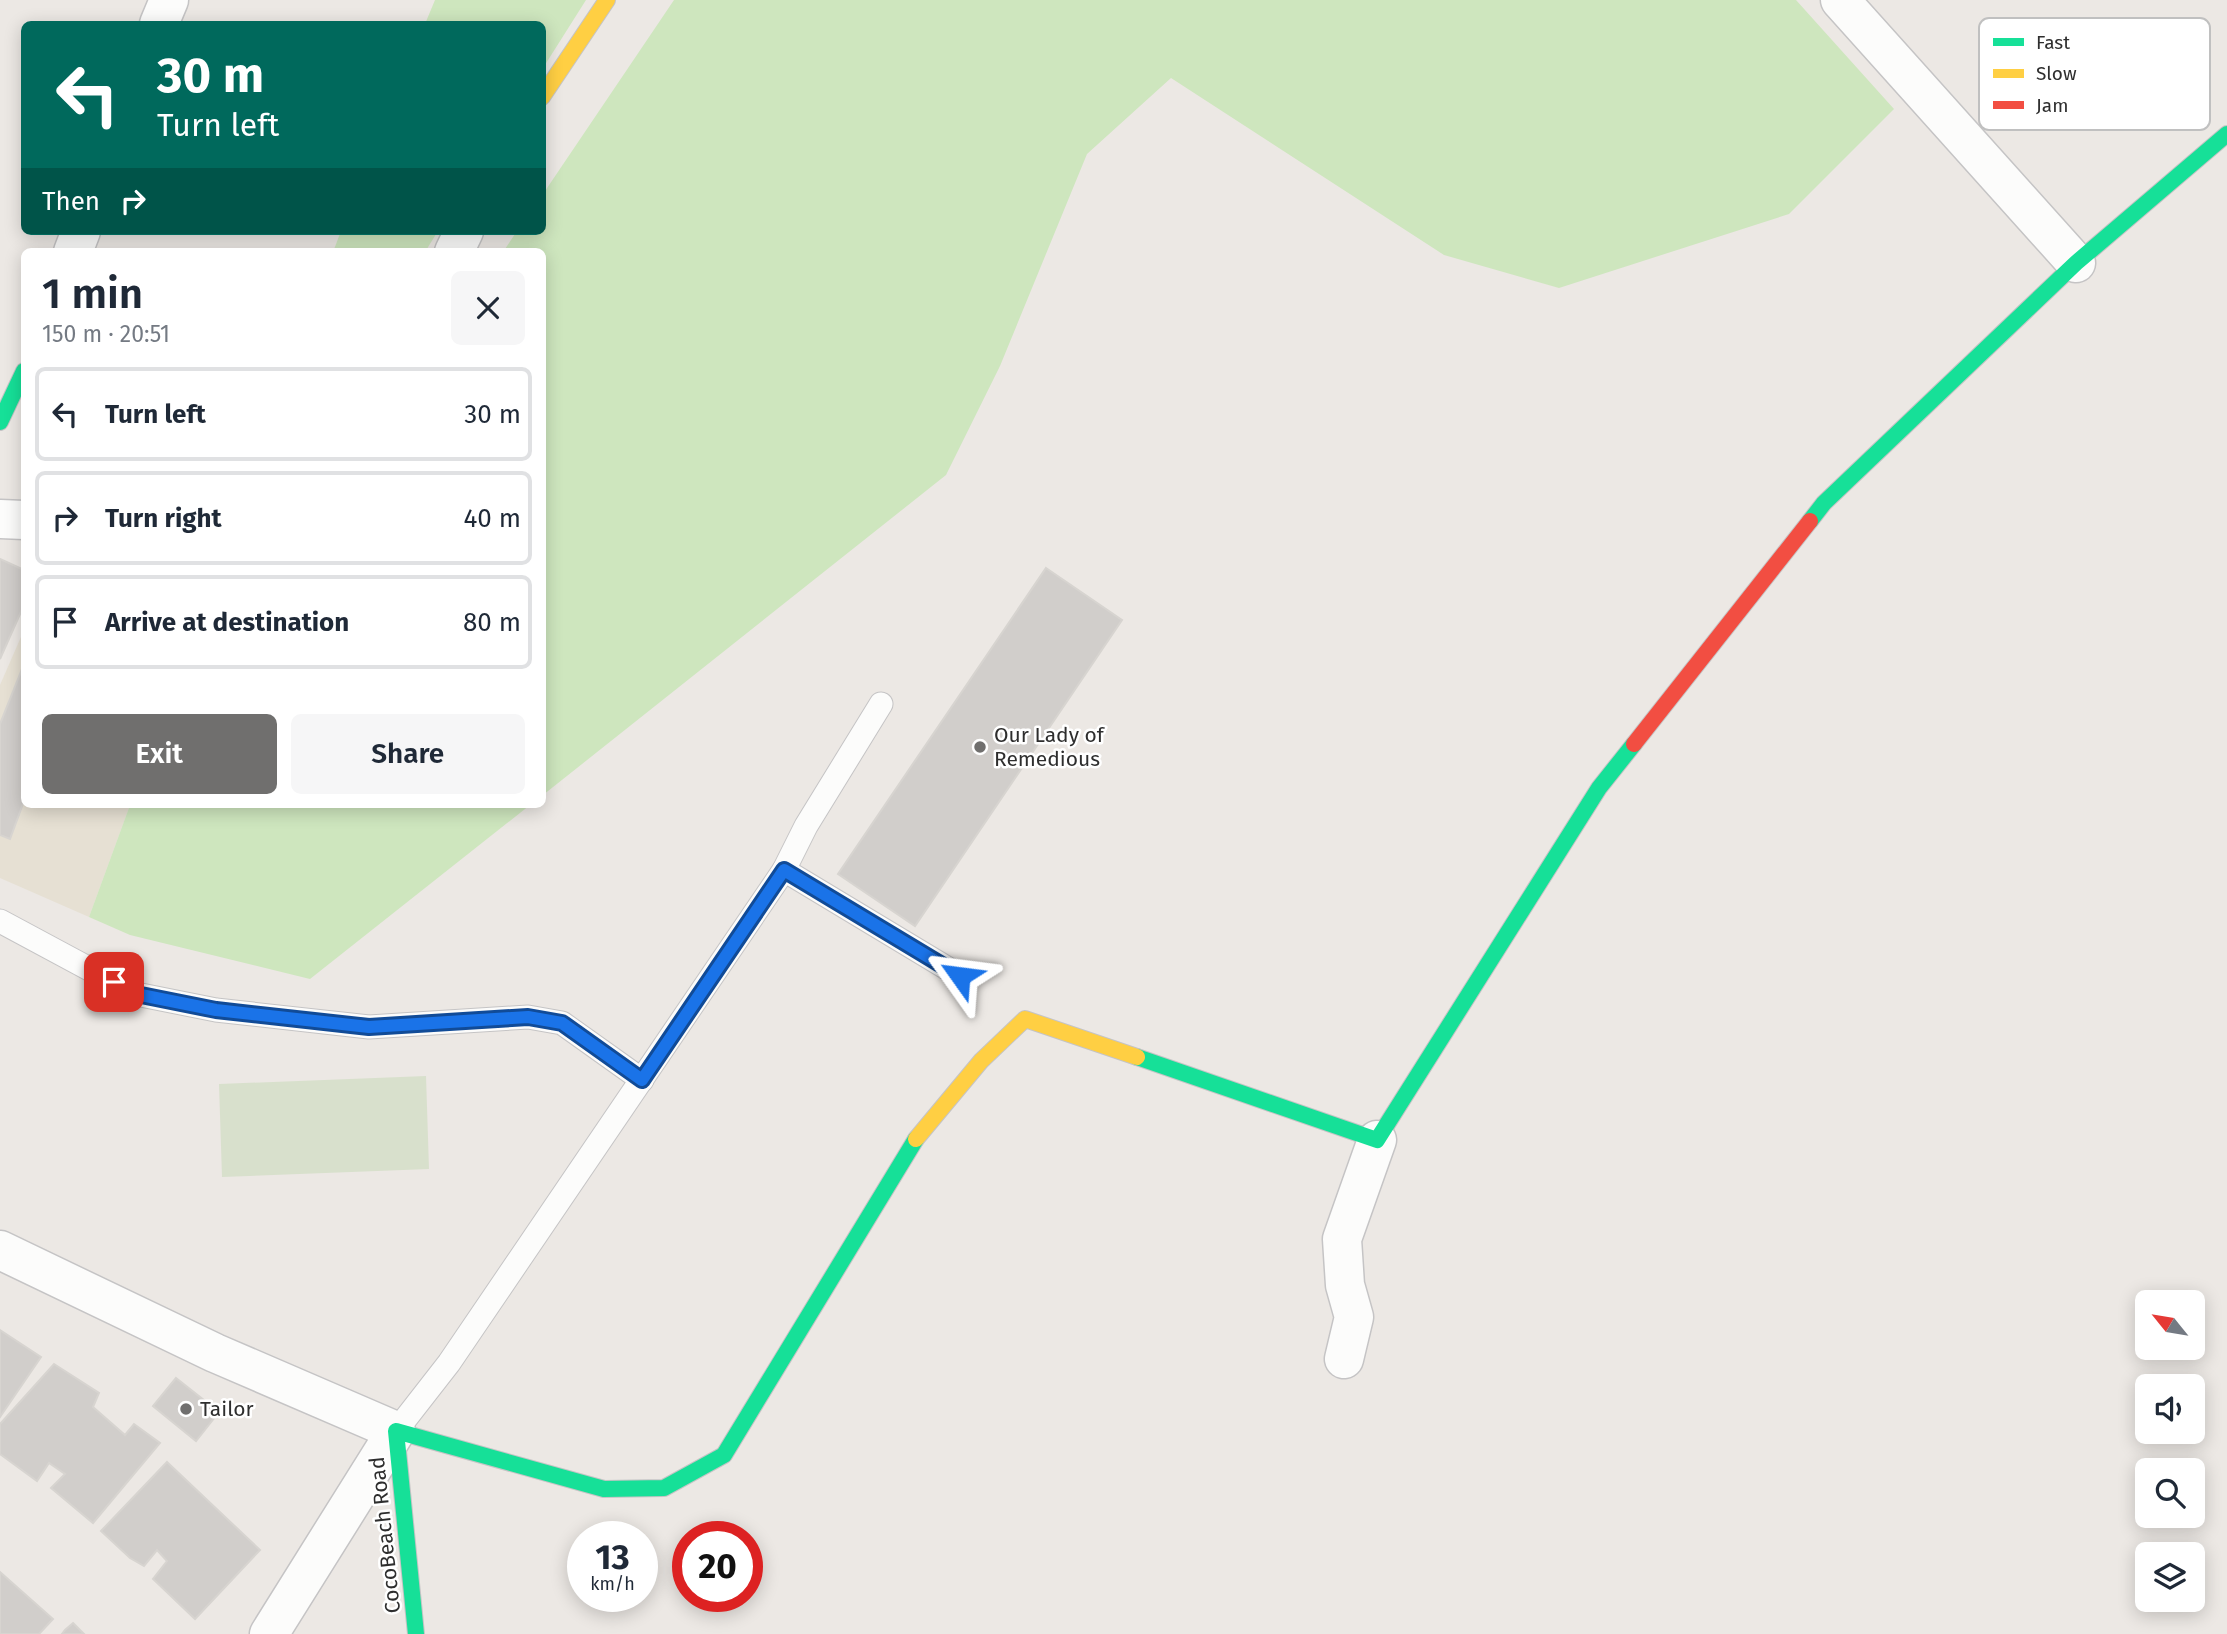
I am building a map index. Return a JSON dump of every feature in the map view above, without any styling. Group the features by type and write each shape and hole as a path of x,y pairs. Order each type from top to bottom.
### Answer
{"street":[{"path":"160,21 169,0"},
{"path":"546,91 607,0"},
{"path":"1840,0 2076,263"},
{"path":"1344,1360 1354,1317 1345,1285 1342,1239 1377,1140 1599,788 1824,503 2076,263 2227,134"},
{"path":"0,422 21,377"},
{"path":"0,519 21,520"},
{"path":"0,1250 215,1353 396,1431 604,1489 664,1488 724,1455 919,1135 981,1061 1025,1019 1377,1140"},
{"path":"269,1634 396,1431"},
{"name":"CocoBeach Road","path":"396,1431 416,1634"}],"lane":[{"path":"396,1431 457,1352 784,870 806,826 881,704"},
{"path":"784,870 960,976"},
{"path":"0,921 136,994 216,1010 369,1027 528,1017 562,1023 642,1080"}],"shaded area":[{"path":"21,637 21,808 129,808 89,917 0,878 0,685"}],"green space":[{"path":"435,0 586,0 546,63 546,21 426,21"},
{"path":"674,0 1796,0 1894,109 1789,214 1559,288 1444,255 1171,78 1087,154 1000,366 946,475 546,793 546,248 506,248 514,235 546,235 546,190"},
{"path":"339,235 436,235 427,248 335,248"},
{"path":"129,808 526,808 310,979 130,935 89,917"},
{"path":"426,1076 429,1169 222,1177 219,1084"}],"building":[{"path":"0,559 21,569 21,612 0,659"},
{"name":"Our Lady of Remedious","path":"1046,568 1122,620 915,926 838,874"},
{"path":"21,672 21,808 10,839 0,835 0,724"},
{"path":"0,1330 41,1357 0,1417"},
{"path":"54,1364 99,1393 93,1407 125,1435 134,1424 160,1443 93,1523 51,1488 65,1474 49,1463 37,1481 0,1454 0,1424"},
{"name":"Tailor","path":"176,1378 219,1412 196,1441 153,1406"},
{"path":"167,1462 260,1550 195,1619 153,1579 167,1561 157,1550 144,1566 130,1558 101,1531"},
{"path":"0,1572 53,1619 39,1634 0,1634"},
{"path":"73,1623 84,1634 62,1634 65,1630"}],"traffic: fast":[{"path":"1810,521 1824,503 2076,263 2227,134"},
{"path":"0,422 21,377"},
{"path":"1137,1057 1377,1140 1599,788 1634,744"},
{"path":"416,1634 396,1431 604,1489 664,1488 724,1455 916,1139"}],"traffic: slow":[{"path":"546,91 607,0"},
{"path":"916,1139 981,1061 1025,1019 1137,1057"}],"traffic: jam":[{"path":"1634,744 1810,521"}],"place":[{"name":"Our Lady of Remedious","path":"980,747"},
{"name":"Tailor","path":"186,1409"}],"route":[{"path":"114,982 136,994 216,1010 369,1027 528,1017 562,1023 642,1080 784,870 960,976"}]}
